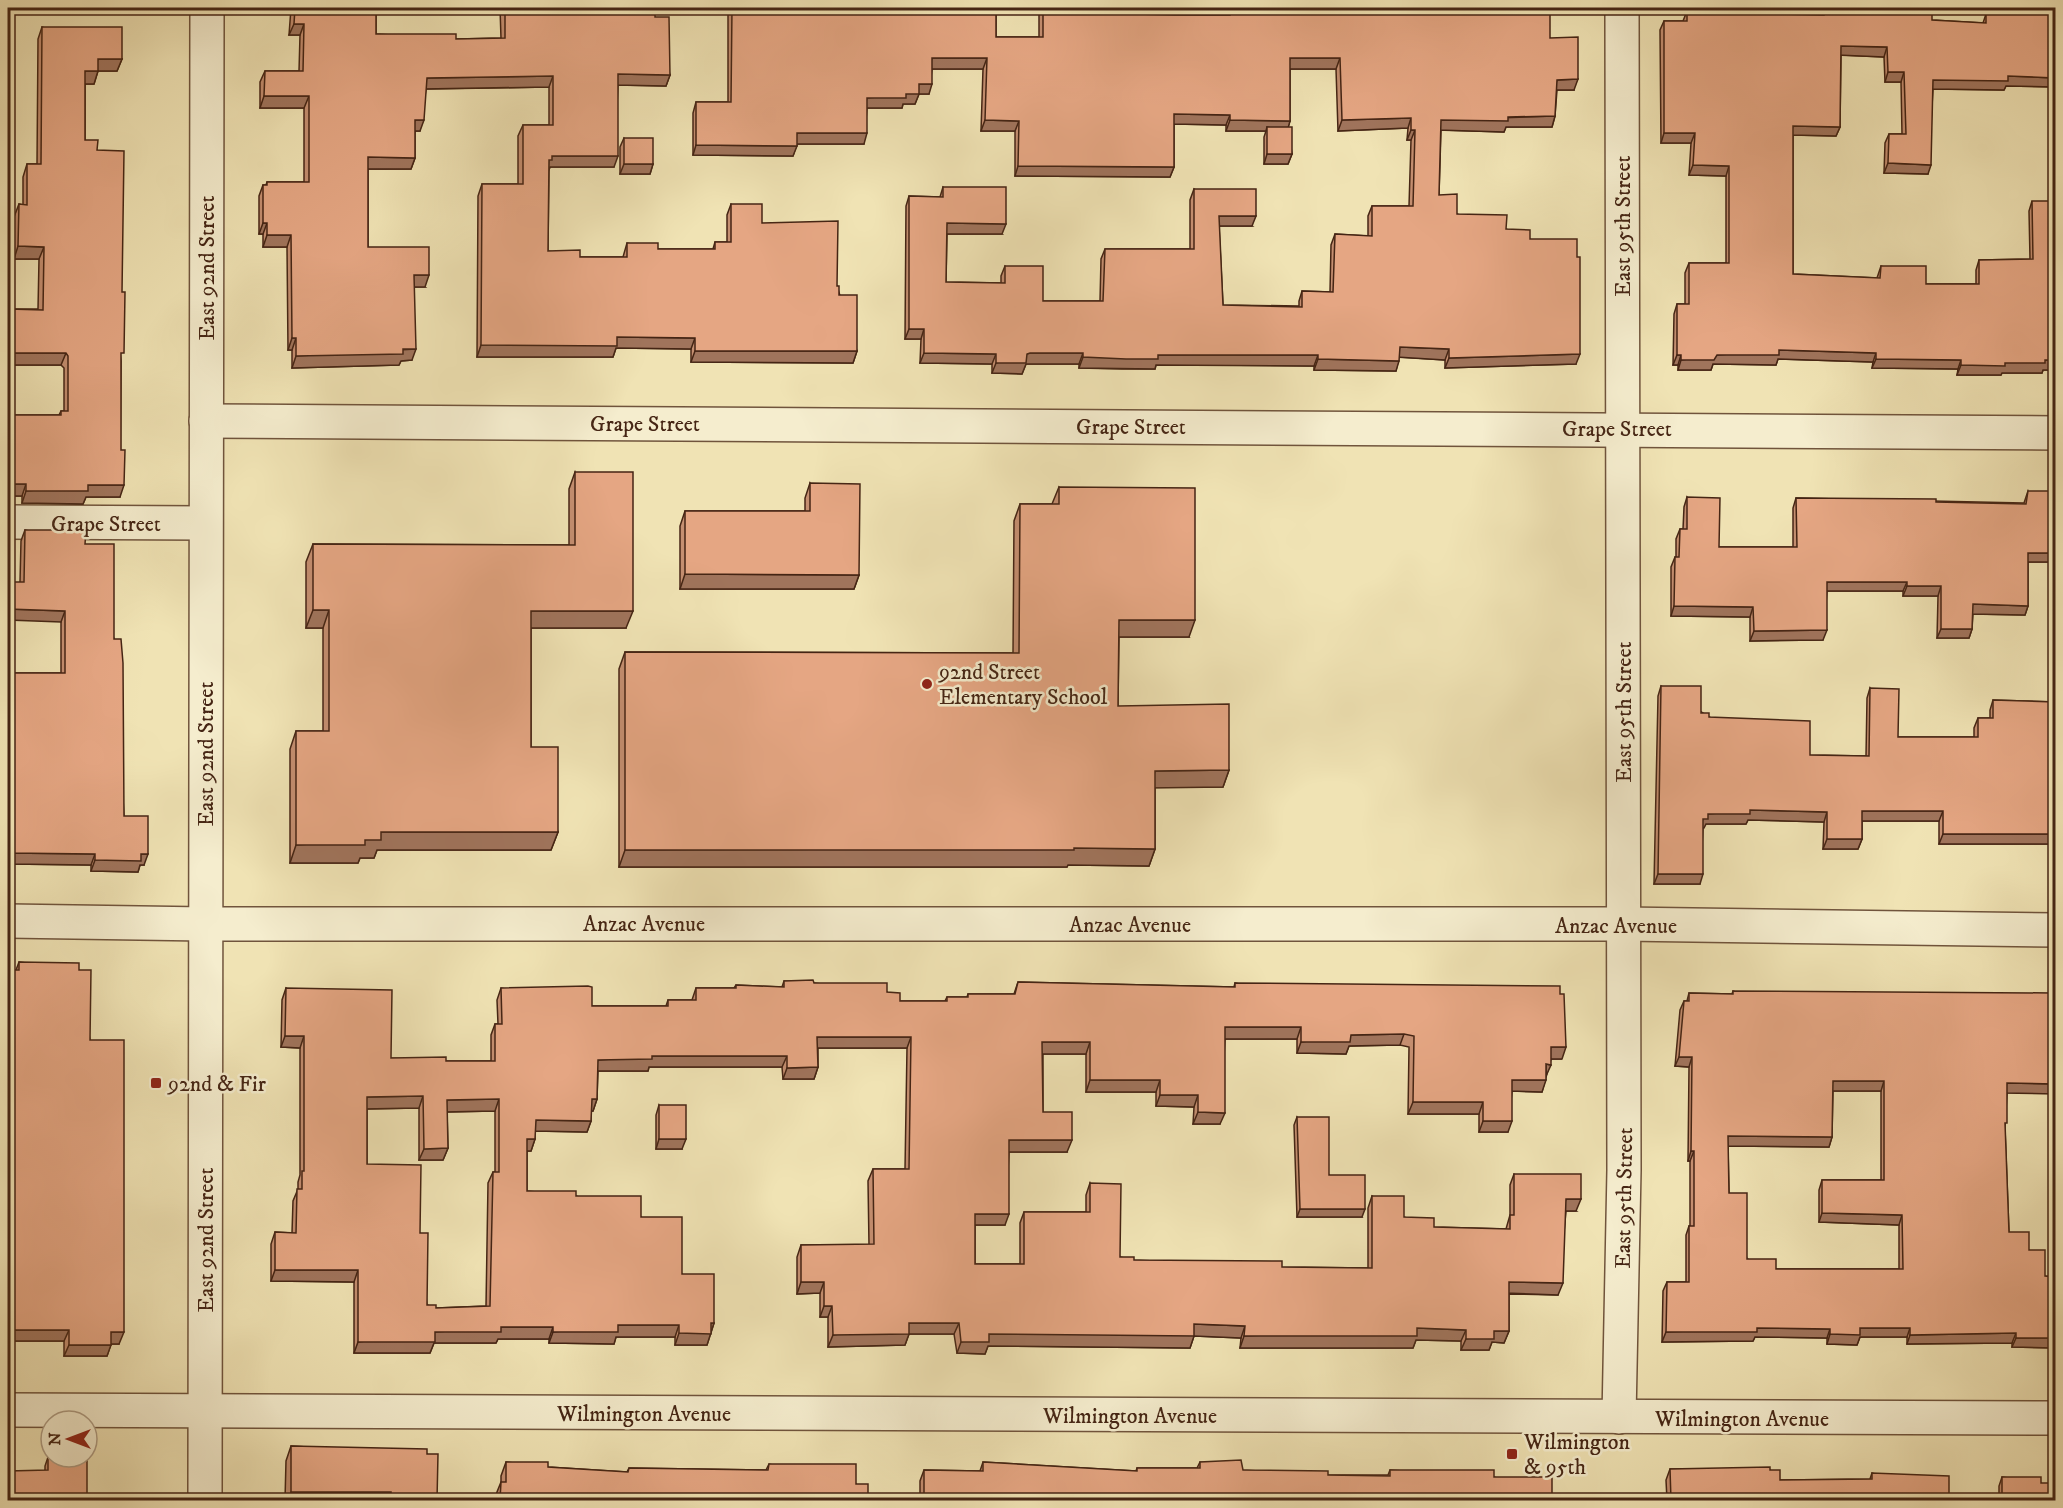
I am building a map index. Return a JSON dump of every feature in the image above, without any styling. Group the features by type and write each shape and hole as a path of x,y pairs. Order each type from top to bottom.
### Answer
{"street":[{"name":"East 92nd Street","path":"205,1500 207,8"},
{"name":"East 95th Street","path":"1619,1417 1624,1170 1622,8"},
{"name":"Grape Street","path":"206,421 1622,428 2055,433"},
{"name":"Grape Street","path":"8,522 205,524"},
{"name":"Anzac Avenue","path":"8,921 205,924 1623,924 2055,930"},
{"name":"Wilmington Avenue","path":"8,1410 2055,1418"}],"building":[{"path":"295,8 376,8 376,34 456,34 456,39 505,38 505,8 655,8 655,17 669,17 670,75 618,74 618,156 552,156 552,160 549,160 548,251 580,250 580,257 627,257 627,243 658,243 658,249 715,249 715,242 731,242 731,204 762,204 762,223 838,221 837,286 839,286 839,295 857,295 857,351 695,351 695,338 617,337 617,346 481,345 482,184 523,184 523,125 553,125 553,76 427,78 424,120 415,120 415,158 368,157 368,247 429,247 429,275 414,275 416,349 403,349 403,354 296,356 296,338 292,338 291,235 267,235 267,223 263,223 263,185 267,185 267,182 309,182 309,96 264,96 265,71 303,71 304,24 294,24"},
{"path":"732,8 996,8 996,37 1043,37 1043,8 1134,8 1135,14 1175,15 1230,15 1230,9 1238,8 1467,11 1550,9 1550,38 1578,37 1578,79 1557,80 1555,116 1508,117 1508,121 1441,120 1439,195 1457,194 1457,214 1507,215 1506,229 1530,230 1530,239 1577,239 1577,257 1580,257 1580,354 1449,358 1449,349 1400,347 1399,361 1318,359 1318,355 1158,355 1158,359 1126,359 1083,357 1083,353 1030,353 1027,354 1026,363 996,363 996,354 924,353 924,329 909,329 909,196 943,197 943,187 1006,187 1006,224 947,223 946,282 1005,283 1005,266 1043,266 1043,301 1103,301 1105,249 1194,249 1194,189 1256,189 1256,216 1219,216 1223,305 1302,307 1302,291 1333,292 1335,234 1372,236 1372,206 1413,206 1415,130 1411,130 1411,118 1342,120 1340,58 1290,58 1290,121 1230,120 1230,115 1174,114 1174,167 1018,166 1019,121 985,120 987,58 932,58 932,84 919,84 919,94 906,94 906,98 867,98 867,133 797,133 797,146 696,145 696,102 731,102"},
{"path":"2042,8 2055,8 2055,78 2008,76 2008,81 1933,80 1931,165 1888,163 1889,134 1906,134 1904,72 1888,72 1887,47 1841,46 1840,127 1793,126 1793,274 1880,278 1881,266 1926,266 1926,284 1979,284 1979,260 2033,259 2032,201 2055,201 2055,360 2045,360 2045,363 2005,363 2005,366 1961,365 1961,360 1876,359 1876,353 1779,350 1779,355 1717,355 1714,360 1681,360 1681,355 1677,355 1677,304 1689,304 1689,263 1729,263 1729,166 1693,165 1695,133 1664,133 1664,21 1687,21 1687,11 1824,15 1824,10 1932,12 1932,20 1986,23 1986,14 2042,14"},
{"path":"42,27 122,27 122,59 98,59 98,71 85,71 85,140 98,140 97,150 124,151 122,292 125,292 124,353 121,353 121,450 125,450 124,485 88,485 88,491 26,491 26,484 12,484 12,454 8,454 8,309 43,310 44,247 18,246 19,204 27,205 27,164 41,164","holes":["11,353 66,353 68,356 68,411 61,411 61,415 11,415"]},
{"path":"1267,127 1292,127 1292,154 1267,154"},
{"path":"624,138 653,138 653,164 624,164"},
{"path":"575,472 633,472 633,611 531,611 531,747 558,747 558,832 381,832 381,840 365,840 365,845 296,845 296,731 329,731 329,610 313,610 313,544 575,545"},
{"path":"810,483 860,484 859,575 685,574 685,511 810,511"},
{"path":"1059,487 1195,488 1195,620 1119,620 1118,706 1229,704 1229,770 1155,771 1155,849 625,850 625,652 1019,653 1020,504 1059,504"},
{"path":"2028,491 2055,491 2055,553 2028,553 2028,606 1973,604 1972,629 1941,629 1941,586 1907,586 1907,582 1827,582 1827,630 1754,631 1753,607 1674,606 1675,557 1679,557 1680,529 1687,529 1687,497 1720,498 1719,547 1797,547 1796,498 1936,499 1936,502 2026,504"},
{"path":"25,530 86,530 85,544 114,544 114,639 121,639 123,663 124,816 148,816 148,854 141,854 141,861 95,860 95,854 8,853 8,673 65,673 65,611 8,609 8,582 24,582"},
{"path":"1661,686 1701,686 1701,713 1709,713 1709,717 1810,721 1810,755 1869,756 1870,688 1899,689 1898,737 1978,737 1978,718 1993,718 1993,700 2055,702 2055,834 1943,834 1943,811 1862,811 1862,839 1827,839 1827,812 1750,810 1750,814 1708,814 1708,819 1703,819 1703,874 1658,874"},
{"path":"19,962 79,963 79,970 91,970 90,1040 124,1040 124,1332 111,1332 111,1345 69,1345 69,1330 8,1330 8,1000 12,1000 13,970 19,970"},
{"path":"784,981 887,983 887,992 900,993 900,1001 947,1001 947,997 968,997 968,994 1015,994 1018,982 1235,987 1235,983 1560,986 1560,994 1564,994 1566,1047 1551,1047 1551,1065 1546,1064 1546,1080 1512,1080 1512,1121 1483,1121 1483,1102 1413,1102 1414,1036 1404,1034 1351,1035 1350,1042 1301,1042 1301,1027 1225,1027 1225,1113 1198,1112 1198,1095 1160,1095 1160,1080 1090,1080 1090,1042 1042,1042 1043,1112 1072,1112 1072,1140 1009,1140 1009,1214 975,1214 975,1264 1024,1264 1024,1212 1090,1212 1090,1183 1121,1184 1120,1257 1134,1257 1134,1260 1282,1261 1282,1267 1372,1268 1372,1196 1404,1196 1404,1217 1434,1218 1434,1227 1510,1229 1510,1215 1514,1215 1514,1174 1581,1174 1581,1199 1566,1199 1563,1283 1509,1282 1509,1331 1494,1331 1494,1339 1466,1339 1466,1330 1417,1328 1417,1336 1244,1336 1245,1326 1194,1324 1194,1336 989,1334 989,1342 961,1342 959,1323 909,1323 909,1334 833,1335 832,1306 824,1306 824,1282 801,1282 801,1245 874,1244 873,1169 909,1169 911,1037 817,1037 818,1067 787,1068 787,1056 652,1056 652,1059 598,1060 597,1099 592,1099 591,1121 536,1120 535,1139 527,1139 527,1191 576,1191 576,1196 641,1196 641,1217 682,1217 682,1274 714,1274 714,1323 711,1323 711,1334 679,1333 679,1325 618,1325 618,1332 553,1332 553,1327 501,1327 501,1332 435,1332 435,1342 358,1342 358,1270 275,1270 275,1232 296,1233 297,1189 302,1189 302,1171 304,1171 304,1036 285,1036 286,988 392,990 391,1058 446,1057 446,1061 495,1061 495,1024 502,1024 501,988 588,986 592,987 592,1006 668,1006 668,1000 696,1000 696,988 736,988 736,985 784,987","holes":["423,1096 424,1149 448,1148 447,1100 499,1099 499,1172 493,1172 490,1306 436,1308 436,1305 427,1305 428,1233 420,1233 421,1165 367,1164 367,1097"]},
{"path":"1733,991 2052,993 2052,997 2055,997 2055,1084 2007,1083 2007,1123 2005,1123 2009,1232 2029,1232 2029,1250 2045,1250 2045,1276 2055,1277 2055,1338 2016,1338 2016,1333 1910,1335 1910,1328 1860,1328 1860,1335 1830,1334 1830,1329 1757,1328 1757,1332 1666,1332 1667,1282 1689,1282 1689,1226 1694,1226 1694,1151 1691,1151 1692,1057 1679,1057 1684,1001 1689,1001 1689,993 1733,994","holes":["1833,1081 1884,1081 1884,1180 1822,1180 1822,1213 1902,1215 1903,1269 1776,1269 1776,1259 1747,1259 1747,1193 1729,1193 1728,1136 1832,1137"]},
{"path":"659,1105 686,1105 686,1139 659,1139"},
{"path":"1297,1117 1329,1117 1329,1175 1365,1175 1365,1209 1300,1209"},
{"path":"291,1446 427,1449 427,1454 438,1454 437,1500 391,1500 391,1492 291,1492"},
{"path":"1241,1460 1243,1470 1328,1471 1328,1475 1390,1476 1390,1470 1494,1470 1494,1477 1552,1477 1552,1498 1578,1497 1578,1500 924,1500 924,1470 983,1471 983,1462 1137,1471 1137,1468 1200,1468 1200,1462"},
{"path":"506,1462 548,1462 548,1467 628,1472 629,1468 768,1470 769,1464 856,1464 856,1484 868,1484 868,1500 500,1500 501,1482 506,1482"},
{"path":"1770,1467 1770,1470 1780,1470 1780,1480 1872,1479 1872,1473 1949,1476 1949,1500 1671,1500 1670,1469"},
{"path":"87,1469 87,1495 123,1495 123,1500 8,1500 8,1471"},
{"path":"2002,1477 2041,1477 2041,1483 2055,1483 2055,1500 2002,1500"}],"place":[{"name":"92nd Street Elementary School","path":"927,684"},
{"name":"92nd & Fir","path":"156,1083"},
{"name":"Wilmington & 95th","path":"1512,1454"}]}
